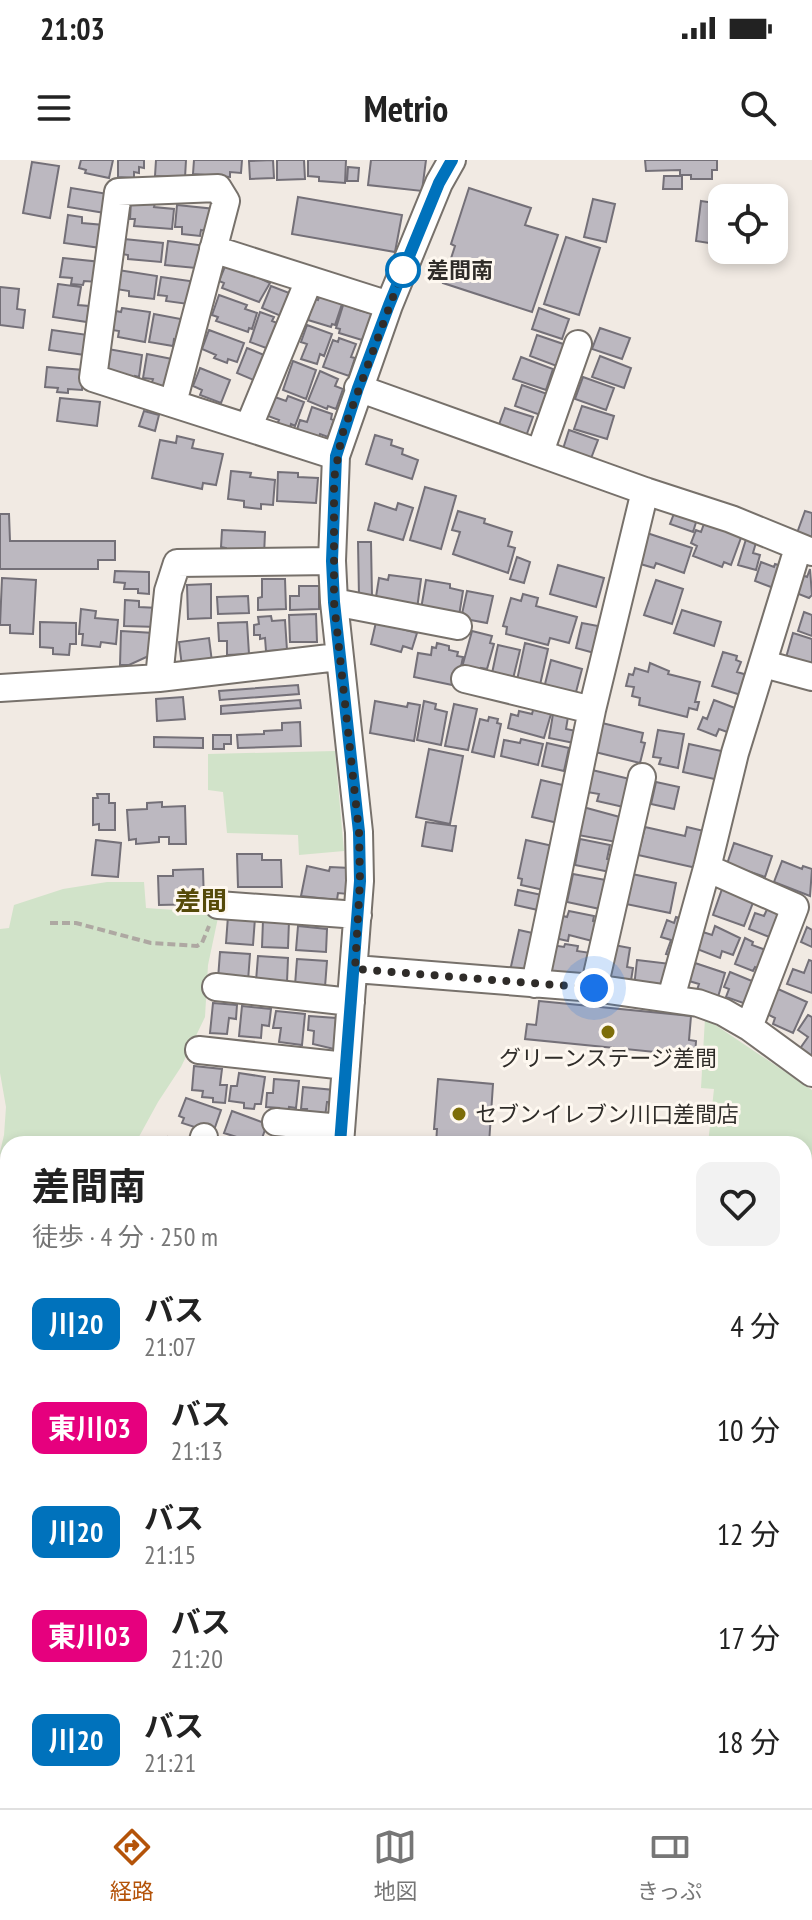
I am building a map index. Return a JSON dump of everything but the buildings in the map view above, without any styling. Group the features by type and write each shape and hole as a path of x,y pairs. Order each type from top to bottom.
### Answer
{"street":[{"path":"276,1122 341,1136 355,969 359,832 334,602 332,561 336,456 389,305 439,183 452,160"},
{"path":"173,403 226,201 218,188 118,192 93,378 336,456"},
{"path":"213,249 389,305"},
{"path":"249,426 309,280"},
{"path":"540,452 578,344"},
{"path":"358,388 731,519 805,550 735,753 671,998"},
{"path":"535,984 592,710 645,491"},
{"path":"159,678 168,591 177,563 332,561"},
{"path":"334,602 458,626"},
{"path":"0,688 159,678 338,657"},
{"path":"764,664 812,677"},
{"path":"465,679 592,710"},
{"path":"594,988 642,777"},
{"path":"707,868 795,907 749,1027"},
{"path":"218,905 358,915"},
{"path":"355,969 594,988 698,1003 723,1012 749,1027 812,1073"},
{"path":"216,987 351,1002"},
{"path":"199,1050 346,1066"}],"path":[{"path":"50,923 76,923 151,943 197,946 202,943 218,905"}],"green space":[{"path":"335,751 344,851 299,855 298,835 227,833 223,792 208,790 208,754"},
{"path":"107,882 144,882 146,908 219,913 208,965 205,1017 181,1067 139,1136 4,1136 6,1107 0,1073 0,929 9,928 14,905 63,889"},
{"path":"705,1018 812,1090 812,1136 709,1136 714,1089 701,1088"}],"bus line":[{"name":"川20","path":"341,1136 360,881 359,832 334,602 332,561 336,456 389,305 439,183 452,160"}],"place":[{"name":"差間南","path":"403,270"},
{"name":"グリーンステージ差間","path":"608,1032"},
{"name":"セブンイレブン川口差間店","path":"459,1114"}],"district":[{"name":"差間","path":"201,901"}],"route":[{"path":"403,270 342,435 334,479 334,602 359,832 360,881 355,969 594,988"}]}
